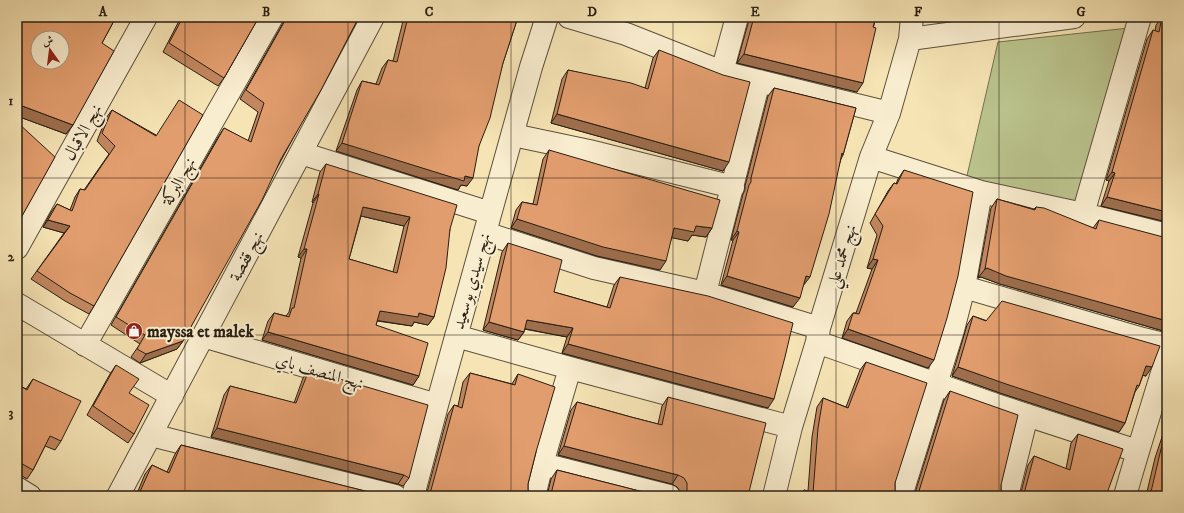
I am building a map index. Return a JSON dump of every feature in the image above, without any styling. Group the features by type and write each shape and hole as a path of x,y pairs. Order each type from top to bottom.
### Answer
{"street":[{"name":"نهج الاقبال","path":"17,248 146,17"},
{"name":"نهج البركة","path":"85,345 272,17"},
{"name":"نهج قفصة","path":"118,496 373,17"},
{"name":"نهج سيدي بوسعيد","path":"413,496 531,67 547,17"},
{"path":"569,17 628,26 722,72 889,113"},
{"name":"نهج محمد علي","path":"774,496 791,427 871,158 889,113 910,39 912,17"},
{"path":"910,39 1074,17"},
{"path":"1083,214 1140,17"},
{"path":"722,72 731,18"},
{"path":"705,293 759,81"},
{"path":"512,135 589,151 733,187"},
{"path":"301,153 488,223 594,268 705,293 818,335 936,384 1137,451"},
{"path":"871,158 981,192 1083,214 1167,235"},
{"path":"900,496 953,330 964,287 981,192"},
{"path":"964,287 1167,345"},
{"path":"17,304 172,396"},
{"name":"نهج المنصف باي","path":"203,336 437,405"},
{"path":"456,336 791,427"},
{"path":"1125,496 1137,451 1167,357"},
{"path":"534,496 570,368"},
{"path":"1006,496 1027,415"},
{"path":"151,435 395,496"},
{"path":"542,464 639,492 669,496"},
{"path":"17,488 30,496"}],"green space":[{"path":"1129,28 1081,207 966,180 998,42"}],"building":[{"path":"17,17 116,17 102,43 114,51 73,125 17,104"},
{"path":"183,17 259,17 224,78 169,43"},
{"path":"287,17 359,17 321,90 281,159 262,200 183,341 146,354 137,349 145,335 116,317 224,128 251,142 264,103 246,90"},
{"path":"408,17 518,17 503,63 490,118 479,146 473,178 465,176 464,181 342,143 362,81 379,85 388,60 397,62"},
{"path":"754,17 876,17 873,27 876,28 863,83 744,54"},
{"path":"1162,17 1167,17 1167,212 1107,197 1115,173 1112,172 1153,30 1159,32"},
{"path":"659,50 723,75 750,82 729,162 557,114 568,70 631,83 648,89"},
{"path":"774,88 856,108 843,155 842,153 829,214 810,277 806,276 800,298 727,276 739,232 737,231 751,182"},
{"path":"179,100 203,115 94,306 70,293 37,271 70,226 48,220 57,204 72,211 80,189 85,190 115,146 102,133 112,110 156,136"},
{"path":"17,122 55,157 17,225"},
{"path":"549,150 720,200 712,228 696,226 694,232 674,228 666,261 603,247 517,219 522,202 537,205"},
{"path":"326,164 457,205 450,229 446,268 434,317 419,313 418,317 380,311 376,325 428,343 419,376 268,332 274,313 289,317 292,308 294,308 307,249 304,249","holes":["363,207 410,217 397,273 349,259"]},
{"path":"904,170 973,192 958,276 934,360 848,329 853,313 859,314 878,260 873,259 883,226 875,214 894,183 897,184"},
{"path":"997,199 1035,210 1036,207 1044,208 1096,229 1099,220 1167,238 1167,299 1164,308 1167,309 1167,321 1006,276 987,268 985,269"},
{"path":"508,243 562,260 554,292 610,308 620,277 708,296 793,323 774,399 568,344 573,328 527,320 524,332 489,322"},
{"path":"1002,301 1160,346 1152,367 1146,366 1139,386 1137,385 1125,423 958,367 973,316 986,321"},
{"path":"866,362 927,383 895,483 895,490 899,496 800,496 804,490 813,493 818,428 823,398 848,408"},
{"path":"116,365 139,379 129,393 149,405 134,434 93,406"},
{"path":"309,370 428,405 409,478 404,475 217,428 230,386 296,403"},
{"path":"470,373 515,385 518,374 555,387 528,484 528,490 532,496 428,496 431,490 454,405 462,408"},
{"path":"33,379 81,401 61,441 50,436 33,470 17,461 17,447 20,440 17,438 17,384 27,390"},
{"path":"950,391 1018,415 1001,485 1001,490 1005,496 916,496 919,491"},
{"path":"668,397 766,423 748,496 684,496 687,491 687,483 684,478 678,475 564,446 577,402 662,425"},
{"path":"1167,431 1167,496 1150,496 1161,449"},
{"path":"1078,434 1123,449 1106,496 1022,496 1034,456 1070,470"},
{"path":"181,445 385,496 138,496 152,465 169,473"},
{"path":"557,470 659,496 549,496"},
{"path":"17,490 18,491 26,496 17,496"}],"place":[{"name":"mayssa et malek","path":"134,331"}]}
